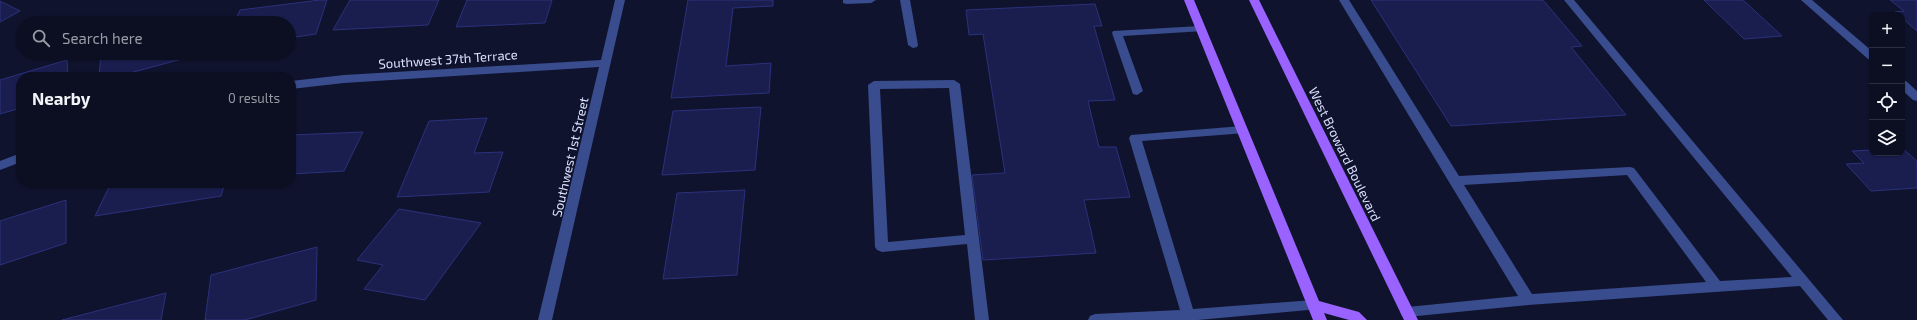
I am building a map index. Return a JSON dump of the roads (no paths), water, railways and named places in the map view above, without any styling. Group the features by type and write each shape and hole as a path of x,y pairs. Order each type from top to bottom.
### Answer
{"main road":[{"path":"1189,0 1320,320"},
{"name":"West Broward Boulevard","path":"1254,0 1409,316"},
{"path":"1314,305 1354,316 1360,320"}],"street":[{"name":"Southwest 1st Street","path":"545,320 620,0"},
{"path":"847,1 872,0"},
{"path":"905,0 913,45"},
{"path":"1344,0 1528,300"},
{"path":"1569,0 1836,320"},
{"path":"1806,0 1869,54"},
{"path":"1137,91 1117,33 1200,29"},
{"name":"Southwest 37th Terrace","path":"296,84 344,79 606,63"},
{"path":"972,239 882,247 874,85 954,84 982,320"},
{"path":"1905,87 1917,97"},
{"path":"1188,314 1135,138 1242,130"},
{"path":"0,166 16,159"},
{"path":"1455,181 1630,171 1717,287"},
{"path":"1409,316 1528,300 1804,281"},
{"path":"1095,320 1188,314 1208,317 1314,305"}]}
